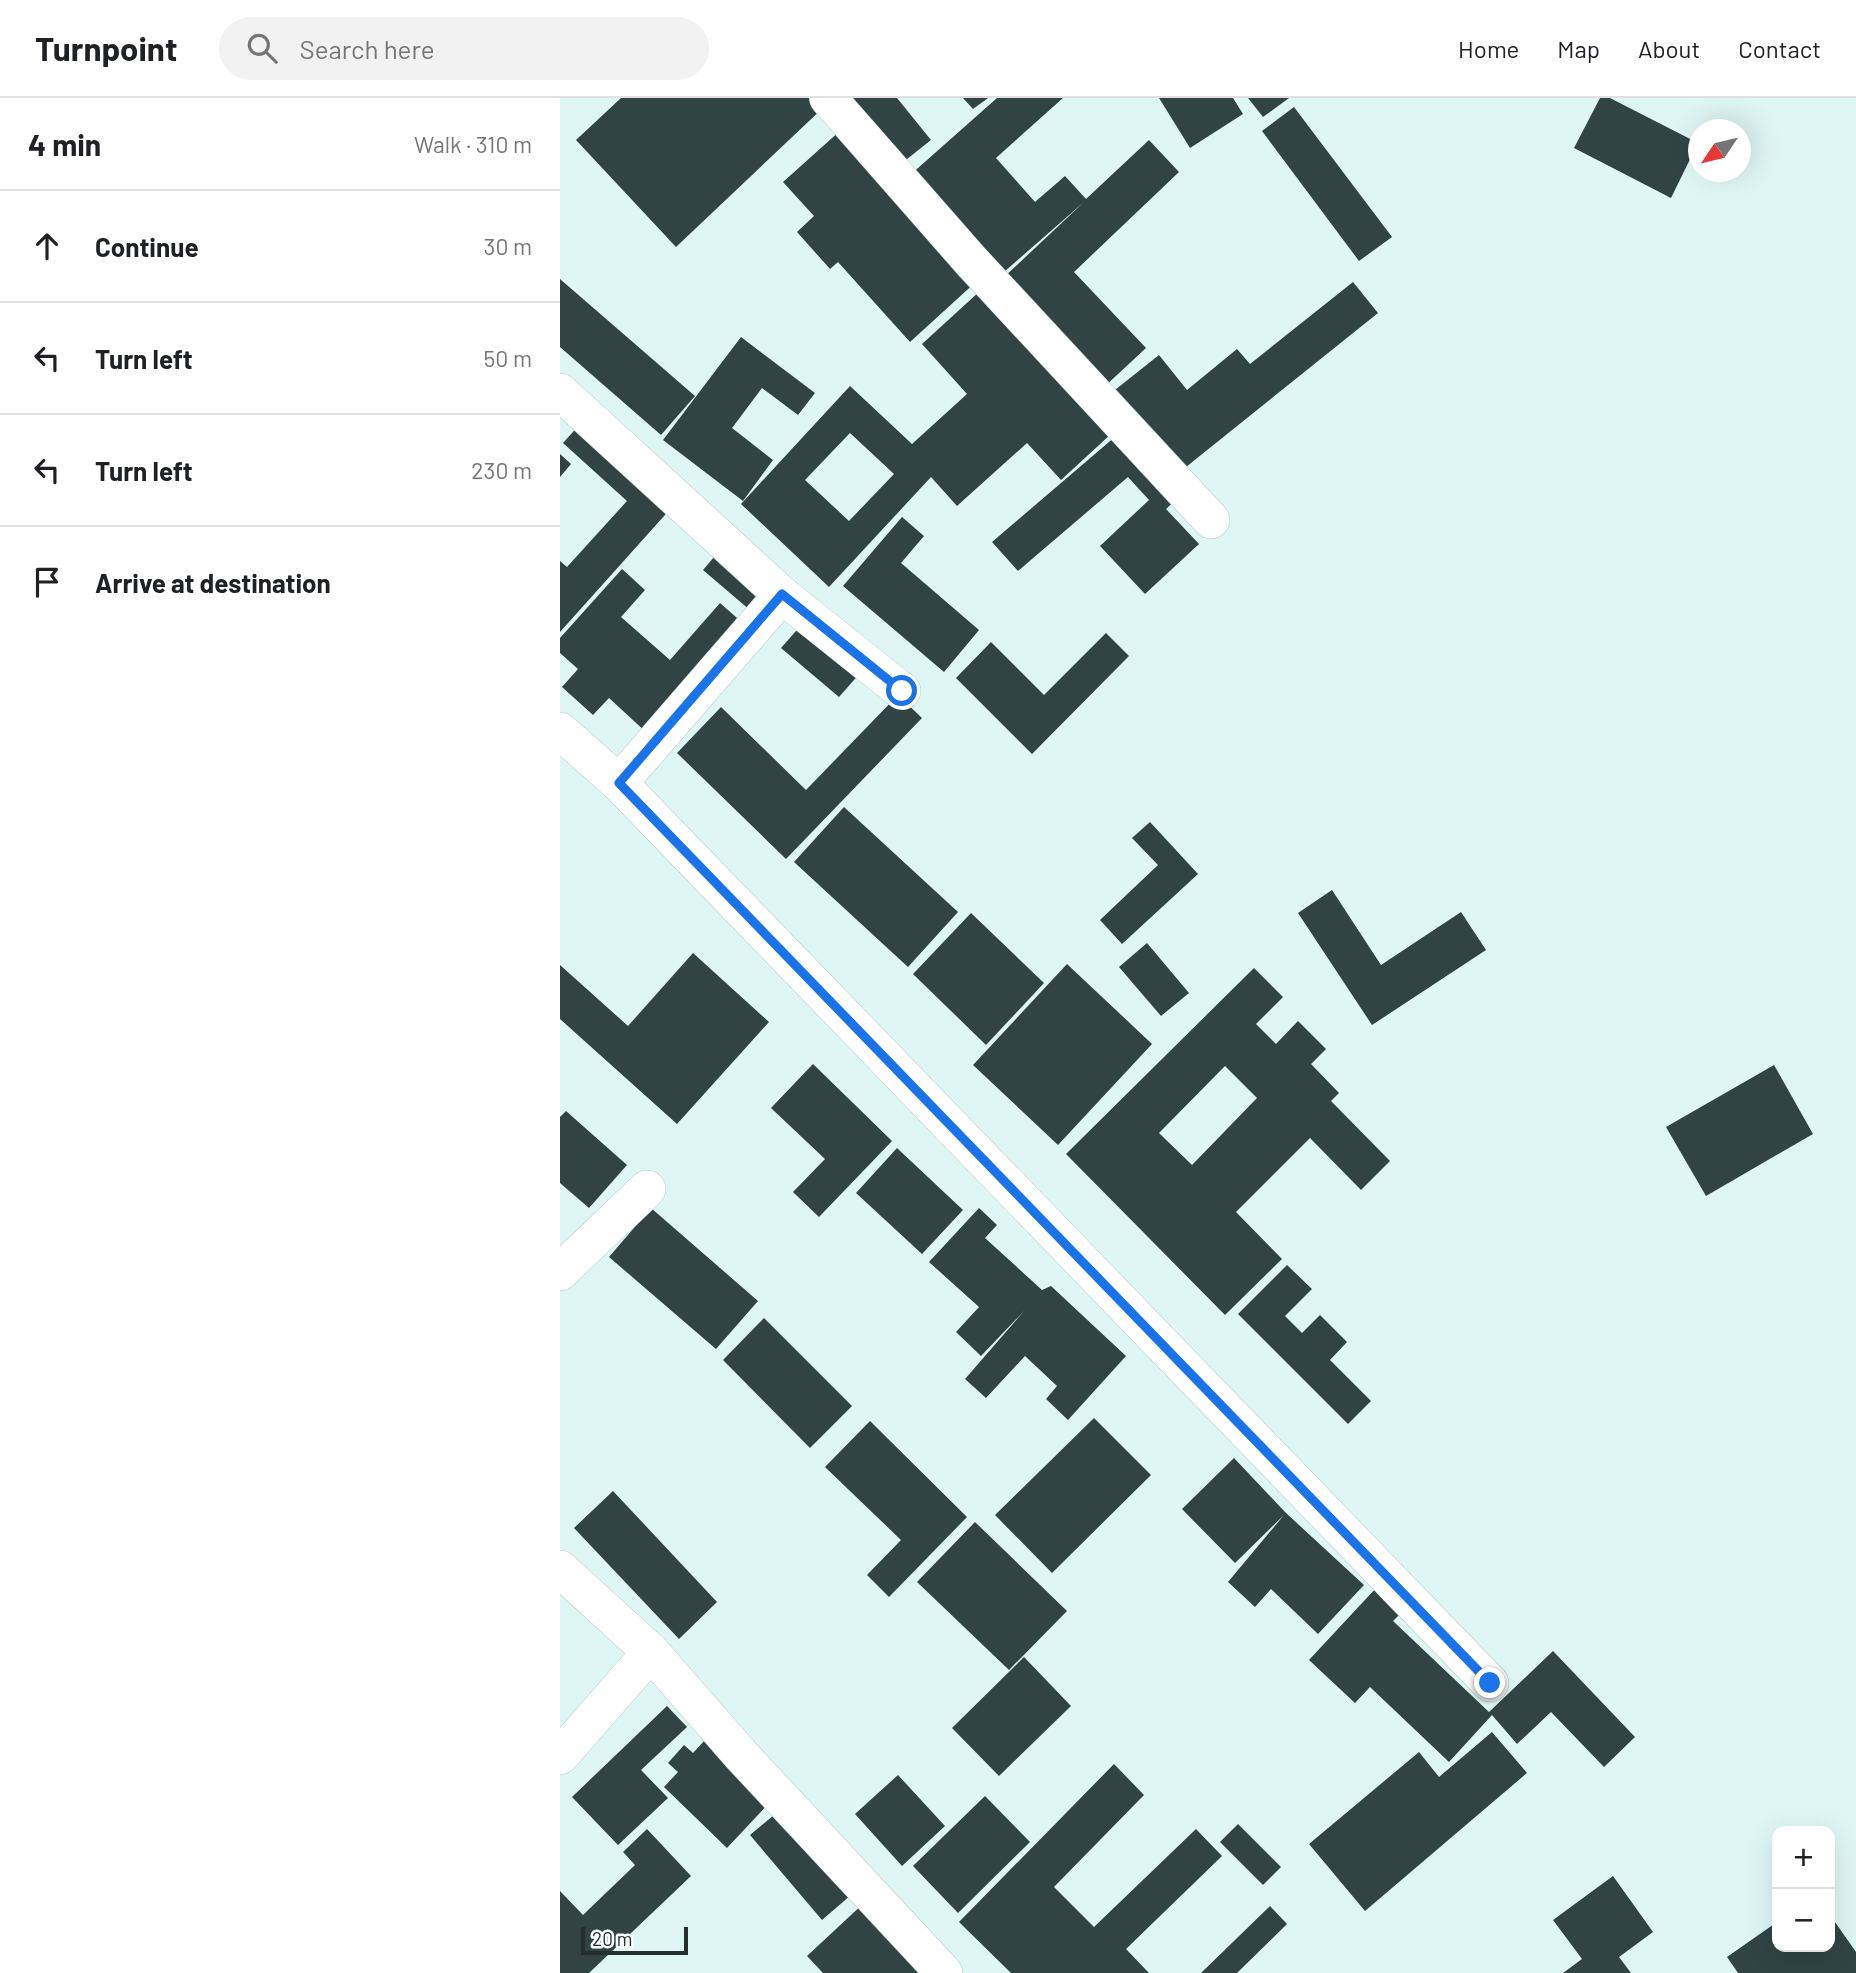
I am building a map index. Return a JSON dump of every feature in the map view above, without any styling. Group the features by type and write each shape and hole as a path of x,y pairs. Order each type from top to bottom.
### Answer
{"street":[{"path":"828,98 971,261 1211,520"},
{"path":"560,392 782,594 902,691"},
{"path":"619,783 782,594"},
{"path":"560,732 619,783 1490,1683"},
{"path":"560,1272 647,1189"},
{"path":"560,1569 650,1652 741,1755 944,1973"},
{"path":"560,1756 650,1652"}],"building":[{"path":"621,98 817,98 825,106 676,247 576,140"},
{"path":"841,98 897,98 931,140 897,167"},
{"path":"963,98 988,98 973,109"},
{"path":"997,98 1063,98 996,158 1035,202 1065,176 1086,199 1149,140 1179,172 1074,272 1146,348 1103,388 1001,280 1084,202 1004,272 909,176"},
{"path":"1159,98 1233,98 1243,114 1190,148"},
{"path":"1248,98 1289,98 1263,117"},
{"path":"1600,98 1610,98 1688,138 1688,163 1671,198 1574,148"},
{"path":"1294,107 1392,237 1359,261 1262,131"},
{"path":"841,130 978,280 910,342 838,262 830,269 797,232 814,216 783,182"},
{"path":"560,279 695,396 661,435 560,347"},
{"path":"1353,282 1378,313 1181,471 1115,390 1159,355 1187,390 1237,349 1250,364"},
{"path":"980,291 1111,434 1061,480 1027,443 957,506 931,477 829,587 741,504 850,386 912,444 967,394 922,344","holes":["850,433 894,474 849,521 805,480"]},
{"path":"741,337 815,393 798,415 762,388 732,428 773,460 743,501 663,440"},
{"path":"581,423 673,506 560,632 560,561 567,567 627,501 563,443"},
{"path":"1123,430 1180,496 1166,509 1199,544 1145,594 1100,546 1149,500 1128,477 1018,571 992,542"},
{"path":"560,454 571,464 560,477"},
{"path":"902,517 924,536 901,563 979,630 944,672 843,586"},
{"path":"720,550 768,591 751,611 703,570"},
{"path":"622,569 645,590 621,617 670,660 720,603 745,625 647,733 609,698 593,715 562,687 578,669 560,653 560,638"},
{"path":"803,623 861,672 839,697 781,648"},
{"path":"1106,633 1129,656 1032,754 956,678 991,642 1044,695"},
{"path":"898,695 922,718 786,859 677,753 721,707 806,790"},
{"path":"844,807 958,912 908,967 794,862"},
{"path":"1150,822 1198,874 1122,944 1100,920 1158,865 1132,838"},
{"path":"1332,890 1381,965 1461,912 1486,950 1372,1025 1298,913"},
{"path":"971,913 1044,983 986,1045 913,974"},
{"path":"1147,943 1189,993 1161,1016 1119,967"},
{"path":"693,953 769,1022 677,1124 560,1019 560,965 628,1026"},
{"path":"1067,964 1152,1044 1058,1145 973,1065"},
{"path":"1254,968 1283,997 1256,1024 1276,1044 1298,1021 1326,1049 1311,1064 1339,1093 1331,1101 1390,1161 1361,1190 1310,1138 1236,1212 1282,1259 1225,1315 1066,1154","holes":["1225,1066 1257,1098 1192,1165 1159,1133"]},
{"path":"813,1064 892,1141 819,1217 793,1192 825,1159 771,1108"},
{"path":"1774,1065 1813,1134 1706,1196 1666,1127"},
{"path":"566,1111 627,1165 589,1208 560,1183 560,1117"},
{"path":"897,1148 963,1210 922,1254 856,1193"},
{"path":"651,1208 758,1301 716,1349 609,1257"},
{"path":"979,1208 997,1225 985,1238 1042,1290 1051,1286 1126,1356 1068,1420 1046,1399 1057,1386 1025,1356 986,1398 965,1379 1025,1310 981,1356 956,1332 979,1307 929,1262"},
{"path":"1287,1265 1312,1289 1285,1316 1302,1333 1320,1315 1347,1342 1330,1360 1371,1401 1348,1424 1238,1314"},
{"path":"764,1318 852,1406 810,1448 723,1360"},
{"path":"1094,1418 1151,1475 1052,1573 995,1515"},
{"path":"870,1421 967,1517 889,1597 867,1575 901,1540 825,1467"},
{"path":"1234,1458 1286,1513 1364,1585 1318,1634 1271,1589 1255,1607 1228,1582 1284,1515 1235,1563 1182,1509"},
{"path":"613,1491 717,1602 679,1639 574,1528"},
{"path":"975,1522 1067,1611 1009,1670 917,1582"},
{"path":"1377,1587 1403,1611 1393,1621 1489,1712 1553,1651 1635,1737 1604,1767 1551,1712 1517,1744 1492,1715 1449,1762 1370,1687 1355,1703 1309,1660"},
{"path":"1024,1657 1071,1706 999,1776 952,1728"},
{"path":"667,1706 687,1727 641,1770 668,1798 618,1845 572,1797"},
{"path":"1492,1732 1527,1773 1365,1911 1309,1844 1419,1752 1439,1777"},
{"path":"705,1740 770,1802 727,1848 664,1787 678,1772 668,1763 684,1745 693,1753"},
{"path":"1114,1764 1144,1795 1054,1887 1094,1927 1196,1829 1222,1856 1126,1949 1149,1973 1011,1973 959,1922"},
{"path":"898,1775 945,1826 902,1866 855,1814"},
{"path":"985,1796 1030,1842 958,1913 913,1866"},
{"path":"780,1810 851,1895 822,1920 750,1835"},
{"path":"1238,1824 1281,1867 1263,1885 1220,1842"},
{"path":"647,1829 691,1876 589,1973 560,1973 560,1891 583,1915 635,1865 623,1852"},
{"path":"1613,1876 1653,1932 1619,1957 1631,1973 1563,1973 1582,1959 1553,1920"},
{"path":"865,1902 929,1973 823,1973 807,1956"},
{"path":"1270,1906 1287,1924 1237,1973 1201,1973"},
{"path":"1835,1922 1856,1952 1856,1973 1738,1973 1727,1957 1772,1926 1772,1952 1835,1952"}],"route":[{"path":"902,691 782,594 619,783 1490,1683"}]}
